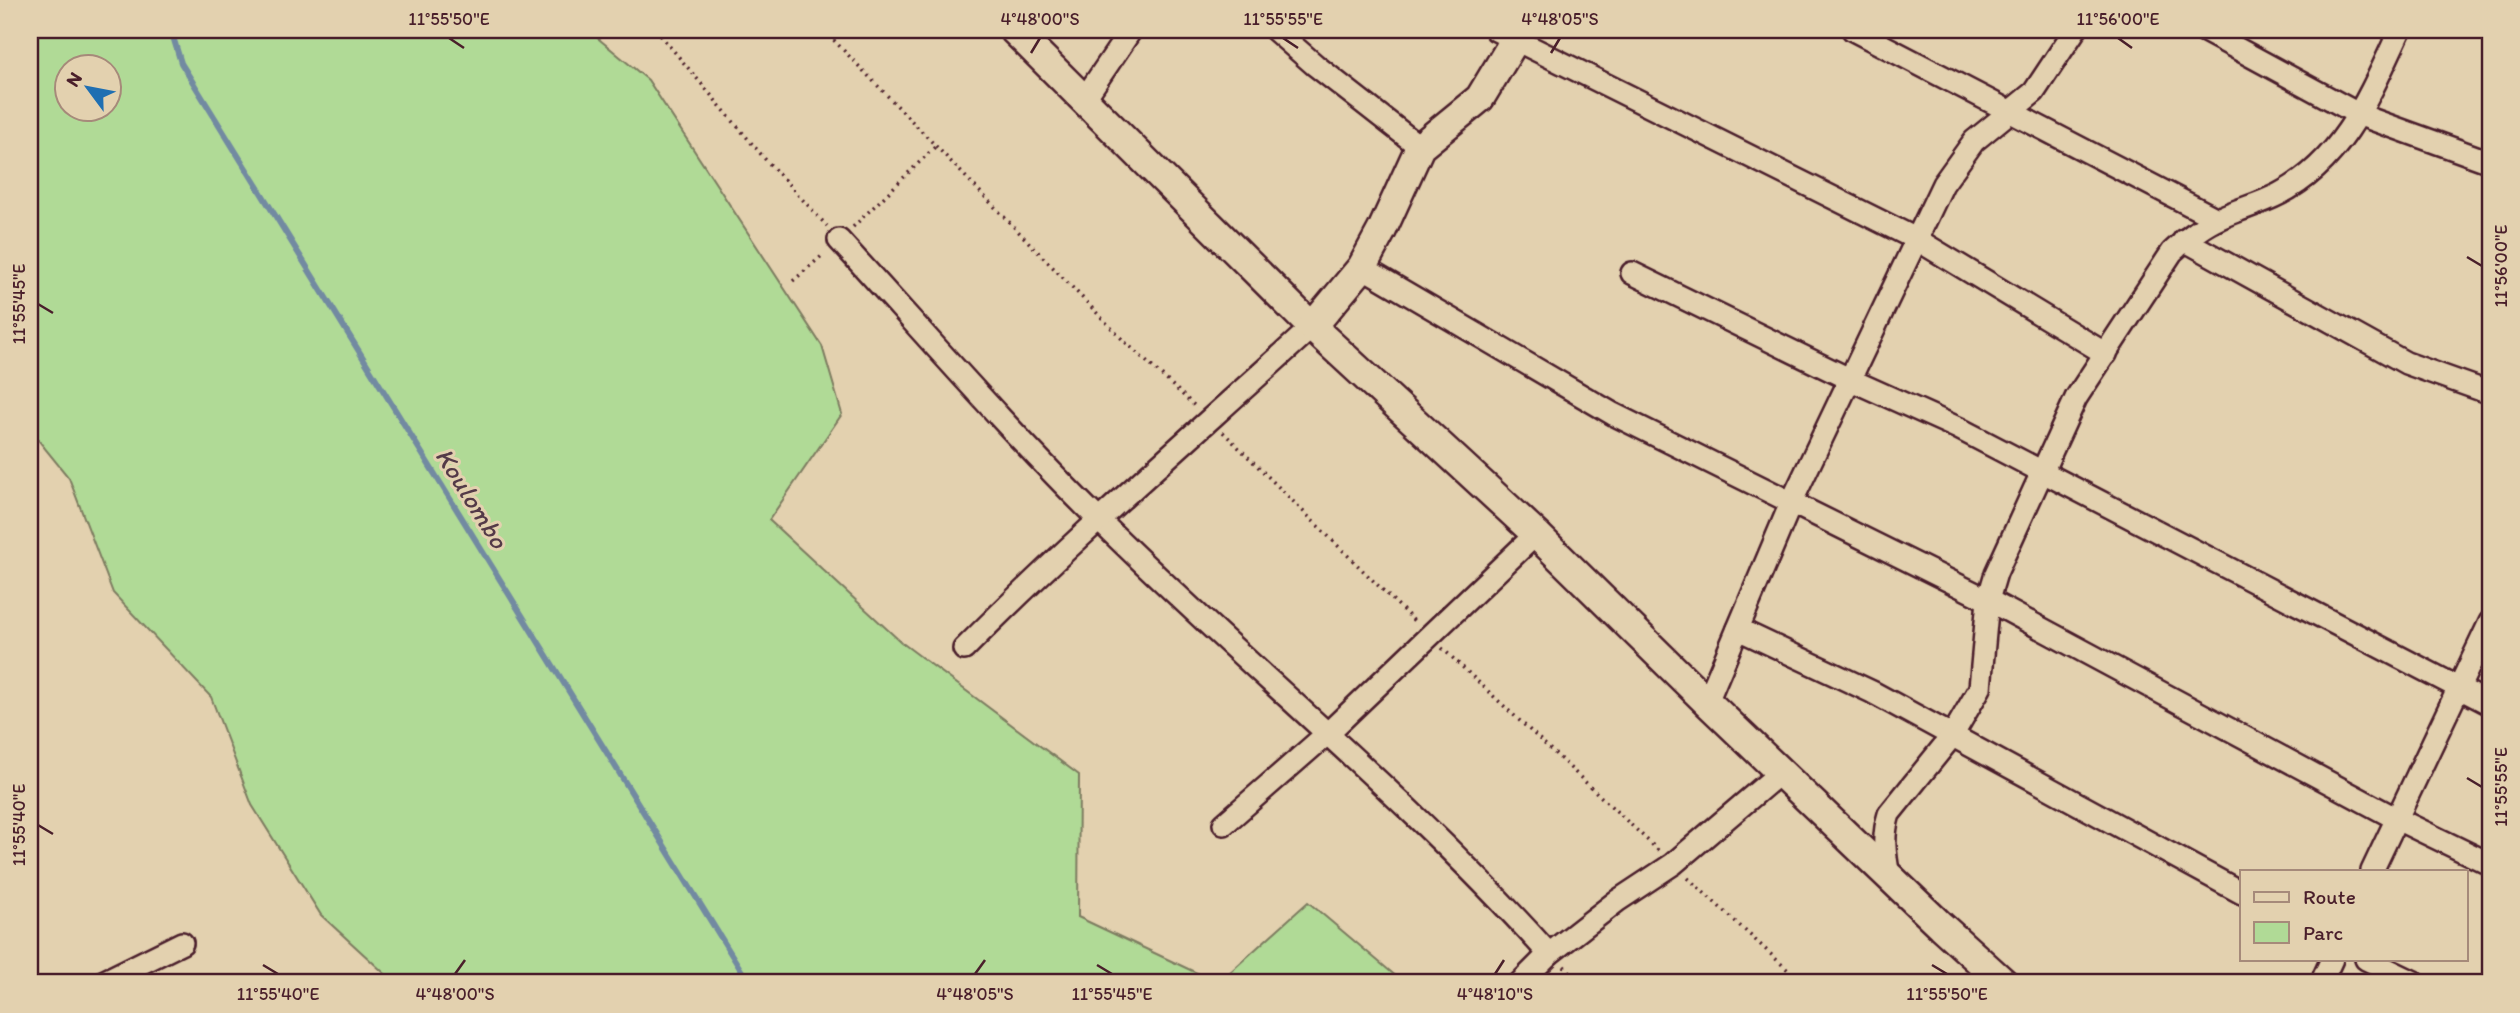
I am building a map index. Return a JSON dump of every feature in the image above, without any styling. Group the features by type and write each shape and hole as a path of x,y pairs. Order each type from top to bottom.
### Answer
{"street":[{"path":"1014,30 1312,327 1536,534 1889,877 2004,983"},
{"path":"1083,101 1131,30"},
{"path":"1275,30 1315,65 1420,147"},
{"path":"1853,30 2217,219"},
{"path":"1707,702 1791,503 1943,184 1974,141 2034,92 2075,30"},
{"path":"2203,30 2360,115 2490,162"},
{"path":"1889,877 1883,847 1889,814 1952,736 1980,688 1987,600 1996,573 2076,398 2158,269 2184,240 2217,219 2279,194 2308,176 2333,151 2360,115 2400,30"},
{"path":"964,649 1098,519 1312,327 1362,267 1420,147 1480,98 1511,33 1916,239 2106,354"},
{"path":"839,240 975,391 1098,519 1227,642 1328,733 1485,884 1549,954"},
{"path":"2184,240 2406,363 2490,393"},
{"path":"1362,267 1613,414 1987,600 2397,818 2490,864"},
{"path":"1632,273 1851,380 1958,428 2490,704"},
{"path":"1224,824 1328,733 1536,534"},
{"path":"2372,870 2490,622"},
{"path":"1738,629 1872,692 2240,892"},
{"path":"1520,983 1549,954 1617,901 1672,864 1781,772"},
{"path":"101,983 182,943"},
{"path":"2321,983 2332,960"},
{"path":"2368,960 2416,983"}],"path":[{"path":"656,30 765,159 839,240"},
{"path":"824,30 1123,340 1211,420 1429,636 1802,983"},
{"path":"793,281 937,145"},
{"path":"1549,954 1583,983"}],"green space":[{"path":"30,30 588,30 648,80 822,346 842,414 769,520 901,642 1079,775 1078,917 1218,983 395,983 321,915 252,805 211,697 113,593 69,478 30,430"},
{"path":"1308,902 1404,983 1218,983"}],"waterway":[{"name":"Koulombo","path":"171,30 181,63 749,983"}]}
